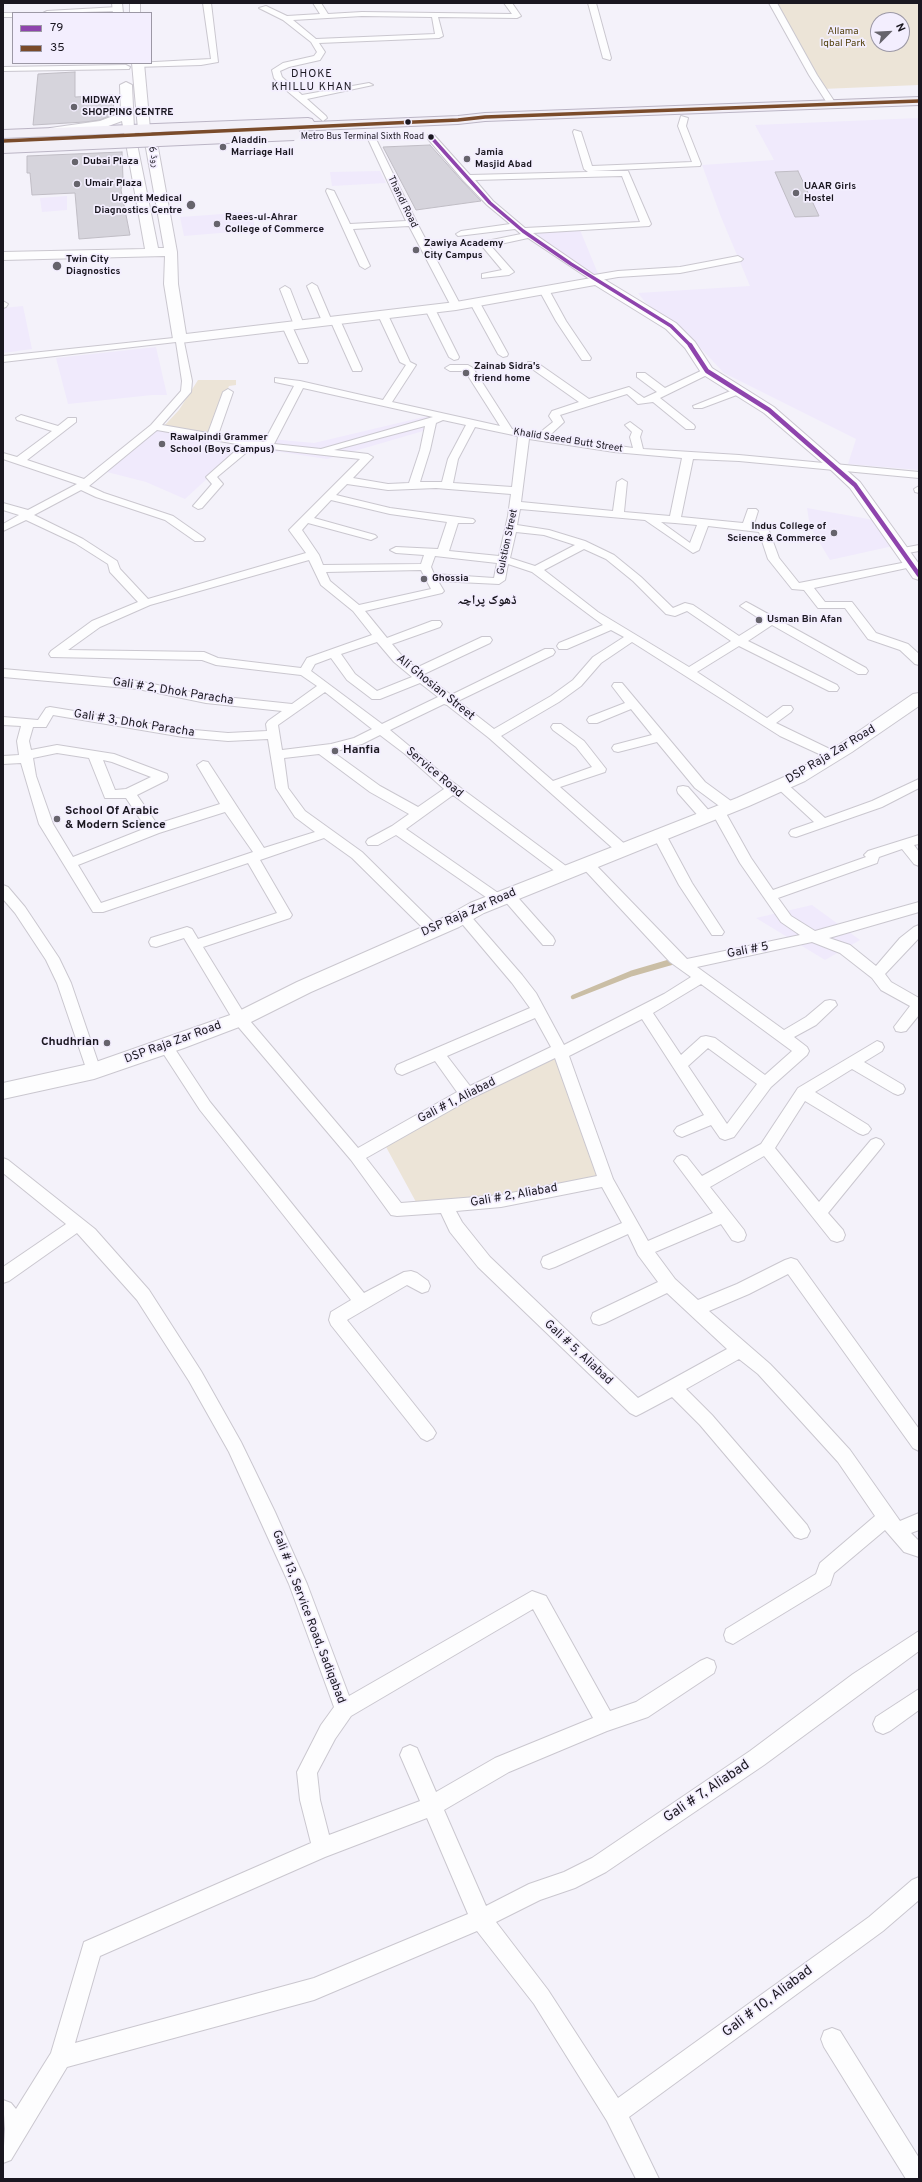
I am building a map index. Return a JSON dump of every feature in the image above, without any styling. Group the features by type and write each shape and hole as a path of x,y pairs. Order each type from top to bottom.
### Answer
{"main road":[{"path":"3,146 832,104 919,101"},
{"path":"3,134 455,115 489,121 684,118 919,108"},
{"path":"3,151 409,134 466,130 489,121"},
{"path":"3,141 293,131"},
{"path":"54,132 68,134 74,139 70,145 58,149"}],"street":[{"path":"152,64 201,63 216,60 207,3"},
{"path":"317,3 325,15"},
{"path":"286,18 362,14 517,16 508,3"},
{"path":"592,3 606,58"},
{"path":"772,3 813,75 832,104"},
{"path":"61,12 118,8"},
{"path":"263,8 286,18 314,41 321,52 317,58 286,65 276,70 278,78 323,118"},
{"path":"335,33 331,18 354,28 375,28 414,16 417,30"},
{"path":"314,41 354,28 417,30 439,36 435,18"},
{"path":"3,69 132,64"},
{"name":"روڈ 6","path":"132,64 128,129 152,252"},
{"name":"روڈ 6","path":"132,64 144,128 151,145 172,252 171,284 180,339"},
{"path":"301,98 369,85"},
{"path":"54,132 103,124 128,114"},
{"path":"577,132 588,169 697,164 682,126 684,118"},
{"path":"431,137 466,178 490,203 524,230 595,280 671,326 690,345 707,371 770,410 837,468 855,485 915,569 796,587 774,559 764,530 748,526 516,505"},
{"name":"Thandi Road","path":"372,139 412,223 456,306"},
{"path":"461,234 646,224 625,173 466,178"},
{"path":"330,191 365,266"},
{"path":"347,227 412,223"},
{"path":"485,276 509,272 485,244 524,230"},
{"path":"3,256 172,252"},
{"path":"3,359 456,306 595,280 618,274 686,269 738,259"},
{"path":"312,286 357,369"},
{"path":"285,289 302,361"},
{"path":"544,290 561,321 586,358"},
{"path":"475,303 503,354"},
{"path":"430,309 454,358"},
{"path":"383,315 408,364 386,403"},
{"path":"3,528 83,484 155,427 186,392 187,381 180,339"},
{"path":"532,364 587,403"},
{"path":"450,368 468,368 508,431"},
{"path":"540,438 559,422 554,414 629,390 642,402 707,371"},
{"path":"640,375 664,392"},
{"name":"Khalid Saeed Butt Street","path":"279,380 540,438 639,452 739,458 919,475"},
{"path":"267,446 300,384"},
{"path":"698,406 738,391"},
{"path":"212,437 228,392"},
{"path":"653,397 690,427"},
{"path":"155,427 267,446 320,451 446,417"},
{"path":"21,418 60,430"},
{"path":"19,461 72,420"},
{"path":"413,486 425,450 430,421"},
{"path":"447,486 454,459 472,423"},
{"path":"630,425 637,432 635,437 639,452"},
{"name":"Gulstion Street","path":"428,572 498,581 505,560 512,528 524,434"},
{"path":"198,506 218,484 211,477 251,443"},
{"name":"Ali Ghosian Street","path":"320,451 368,457 295,530 300,534 313,555 325,583 357,609 398,659 492,735 622,849"},
{"path":"3,456 83,484 100,495 168,518 199,539"},
{"path":"675,520 688,456"},
{"path":"345,480 388,487 447,486 517,491"},
{"path":"618,515 622,482"},
{"path":"328,496 390,511 469,521"},
{"path":"3,506 28,514 32,520 79,541 113,563 114,570 146,603"},
{"path":"748,526 752,511"},
{"path":"650,518 693,550 704,522"},
{"path":"306,519 371,537"},
{"path":"428,572 453,520"},
{"path":"512,528 545,532 583,545 610,557 638,579 670,612 689,608 739,641 833,688"},
{"path":"536,570 583,545"},
{"path":"902,551 919,548"},
{"path":"396,550 505,560 536,570 574,601 768,723 830,754"},
{"path":"313,555 146,603 96,624 55,654 204,656 216,661 304,672 311,661 436,624"},
{"path":"319,568 428,572"},
{"path":"357,609 438,591 428,572"},
{"path":"807,586 820,605 848,604 872,636 904,647 919,661"},
{"path":"746,606 771,622 862,671"},
{"path":"689,672 771,622"},
{"path":"563,646 612,625"},
{"path":"492,735 555,699 577,683 597,660 632,637"},
{"path":"334,653 351,677 376,696 418,676 486,640"},
{"path":"278,754 321,749 358,741 550,652"},
{"name":"Service Road","path":"304,672 325,686 409,751 452,789 565,872"},
{"name":"Gali # 2, Dhok Paracha","path":"3,673 138,685 206,699 295,708"},
{"path":"325,686 272,724 278,754 282,788 289,801 300,814 356,855 433,930"},
{"path":"618,686 700,785 718,811 745,860 786,919 813,937 845,949 877,974 886,986 919,1005 901,1027"},
{"name":"DSP Raja Zar Road","path":"3,1091 94,1071 166,1047 240,1019 304,987 433,930 503,897 780,786 799,777 830,754 919,698"},
{"path":"593,720 633,704"},
{"path":"768,723 786,709"},
{"name":"Gali # 3, Dhok Paracha","path":"3,721 42,724 50,711 182,733 228,737 274,735"},
{"path":"28,723 23,741 30,776 46,824 98,909 325,833"},
{"path":"551,786 600,769 580,744 557,726"},
{"path":"800,730 830,754"},
{"path":"618,748 660,737"},
{"path":"3,760 26,757 57,749 114,758 162,777 129,793 110,795 94,755"},
{"path":"321,749 375,790 418,813"},
{"path":"195,945 285,915 257,856 203,765"},
{"path":"796,833 877,804 919,783"},
{"path":"780,786 824,824"},
{"path":"373,842 397,829 452,789"},
{"path":"683,790 718,811"},
{"path":"129,793 154,830"},
{"path":"71,863 154,830 228,806"},
{"path":"397,829 503,897 548,941"},
{"path":"659,834 686,885 717,932"},
{"path":"769,896 872,860 873,858 871,855 873,854 919,839"},
{"path":"905,844 919,861"},
{"path":"586,863 675,958 802,1051 766,1084 729,1133 725,1134 644,1012"},
{"path":"3,890 20,910 52,958 64,983 94,1071"},
{"name":"Gali # 5","path":"684,965 813,937 919,907"},
{"path":"463,916 495,956 518,979 538,1011 561,1053 606,1180 632,1225 644,1250 669,1284 740,1350 764,1369 844,1456 892,1525 910,1546 919,1549"},
{"path":"877,974 905,942 919,930"},
{"path":"156,942 187,932 240,1019 356,1156"},
{"name":"Gali # 1, Aliabad","path":"356,1156 467,1094 553,1052 561,1053 644,1012 702,977"},
{"path":"782,1037 811,1020 830,1005"},
{"path":"402,1069 538,1011"},
{"path":"679,1065 706,1041 710,1042 766,1084"},
{"path":"166,1047 205,1106 362,1302"},
{"path":"700,1185 766,1148 803,1092 877,1047"},
{"path":"437,1053 467,1094"},
{"path":"852,1062 898,1089"},
{"path":"803,1092 863,1129"},
{"path":"682,1130 714,1117"},
{"path":"819,1213 876,1144"},
{"path":"766,1148 837,1235"},
{"name":"Gali # 2, Aliabad","path":"356,1156 397,1210 501,1201 606,1180"},
{"path":"682,1161 738,1235"},
{"name":"Gali # 13, Service Road, Sadiqabad","path":"6,1171 78,1224 89,1234 143,1295 196,1376 231,1440 269,1518 298,1584 344,1710"},
{"name":"Gali # 5, Aliabad","path":"445,1206 456,1227 484,1262 636,1408 740,1350"},
{"path":"644,1250 723,1216"},
{"path":"3,1276 78,1224"},
{"path":"549,1262 632,1225"},
{"path":"698,1310 702,1306 743,1289 791,1265 919,1443"},
{"path":"422,1286 411,1278 404,1279 337,1316 337,1320 427,1433"},
{"path":"600,1318 669,1284"},
{"path":"673,1387 706,1420 801,1531"},
{"path":"733,1635 824,1579 826,1569 892,1525 919,1521"},
{"path":"322,1848 310,1800 307,1772 328,1732 344,1710 532,1600 539,1602 606,1722"},
{"name":"Gali # 7, Aliabad","path":"60,2058 314,1988 481,1919 536,1891 568,1881 599,1865 757,1758 919,1640"},
{"path":"3,2152 60,2058 91,1949 322,1848 432,1806 502,1765 606,1722 641,1710 707,1667"},
{"path":"884,1724 919,1698"},
{"path":"410,1755 481,1919 541,1997 615,2113 648,2179"},
{"name":"Gali # 10, Aliabad","path":"615,2113 718,2040 801,1976 876,1924 919,1887"},
{"path":"832,2039 919,2179"},
{"path":"3,2111 18,2128"}],"shaded area":[{"path":"919,118 919,470 848,464 856,439 724,373 693,340 645,302 638,293 750,286 721,217 702,165 774,160 755,125"},
{"path":"380,171 386,183 332,186 330,172"},
{"path":"67,196 67,210 42,212 40,198"},
{"name":"Raees-ul-Ahrar College of Commerce","path":"251,212 256,230 184,236 180,217"},
{"path":"580,230 599,276 572,262 530,232"},
{"path":"23,306 32,349 3,353 3,308"},
{"path":"156,347 167,395 152,395 68,404 56,358"},
{"path":"428,416 437,427 327,459 254,448 260,438 314,443"},
{"path":"156,430 207,441 234,454 185,499 146,482 107,472"},
{"path":"807,508 874,520 893,546 830,560 810,527"},
{"path":"812,905 860,940 825,960 756,918"}],"green space":[{"name":"Allama Iqbal Park","path":"773,3 919,3 919,85 822,89"},
{"path":"198,380 236,380 236,385 229,386 211,433 163,427 179,410"},
{"path":"557,1055 601,1177 487,1199 416,1202 385,1145 457,1103"}],"building":[{"name":"MIDWAY SHOPPING CENTRE","path":"75,72 75,97 113,95 114,114 100,120 33,125 38,74"},
{"path":"430,145 481,201 416,210 383,147"},
{"path":"122,152 123,179 121,190 130,235 79,239 75,193 32,195 30,173 27,173 27,156"},
{"path":"798,171 819,216 795,217 775,172"}],"waterway":[{"path":"672,961 674,962 632,974 573,997 631,973 672,961"}],"transit line":[{"name":"35","path":"3,141 458,120 485,117 919,101"},
{"name":"79","path":"431,137 490,203 523,231 571,264 671,326 690,345 707,371 769,410 837,468 855,485 919,575"}],"place":[{"name":"MIDWAY SHOPPING CENTRE","path":"74,107"},
{"name":"Metro Bus Terminal Sixth Road","path":"431,137"},
{"name":"Aladdin Marriage Hall","path":"223,147"},
{"name":"Jamia Masjid Abad","path":"467,159"},
{"name":"Dubai Plaza","path":"75,162"},
{"name":"Umair Plaza","path":"77,184"},
{"name":"UAAR Girls Hostel","path":"796,193"},
{"name":"Urgent Medical Diagnostics Centre","path":"191,205"},
{"name":"Raees-ul-Ahrar College of Commerce","path":"217,224"},
{"name":"Zawiya Academy City Campus","path":"416,250"},
{"name":"Twin City Diagnostics","path":"57,266"},
{"name":"Zainab Sidra's friend home","path":"466,373"},
{"name":"Rawalpindi Grammer School (Boys Campus)","path":"162,444"},
{"name":"Indus College of Science & Commerce","path":"834,533"},
{"name":"Ghossia","path":"424,579"},
{"name":"Usman Bin Afan","path":"759,620"},
{"name":"Hanfia","path":"335,751"},
{"name":"School Of Arabic & Modern Science","path":"57,819"},
{"name":"Chudhrian","path":"107,1043"}],"district":[{"name":"DHOKE KHILLU KHAN","path":"312,81"},
{"name":"ڈھوک پراچہ","path":"487,601"}]}
